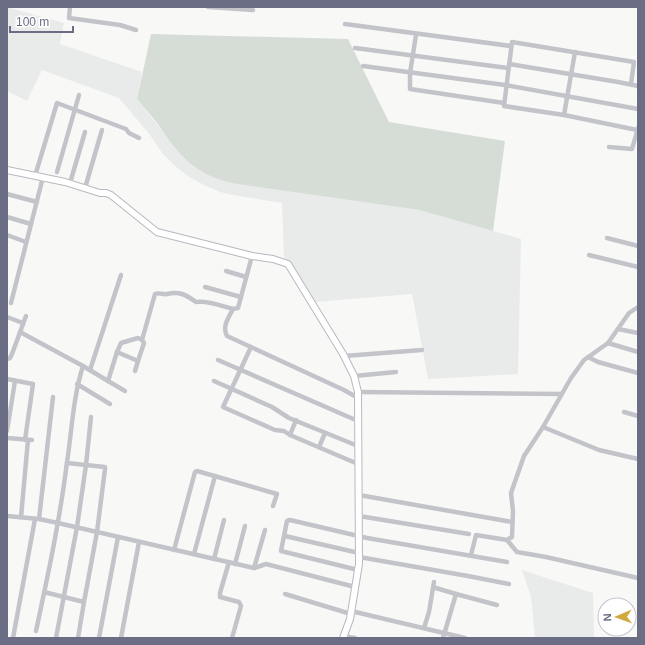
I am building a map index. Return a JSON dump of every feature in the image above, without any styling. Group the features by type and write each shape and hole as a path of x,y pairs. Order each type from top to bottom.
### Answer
{"street":[{"path":"70,7 69,18 120,25 136,30"},
{"path":"208,7 253,10"},
{"path":"345,24 511,46"},
{"path":"416,34 410,73 410,89 504,103 504,106 638,129 632,148 609,147"},
{"path":"504,103 505,85 512,42 634,62 631,84"},
{"path":"355,48 572,74 638,86"},
{"path":"564,116 575,52"},
{"path":"363,66 505,85 568,95 638,109"},
{"path":"57,172 79,95"},
{"path":"35,176 57,103 126,129 129,133 139,138"},
{"path":"85,188 102,130"},
{"path":"70,183 85,132"},
{"path":"7,170 70,183 111,195 156,232 252,256 273,259 288,264 344,356 354,376 358,395 359,555 351,612 344,637 355,638"},
{"path":"11,302 44,177"},
{"path":"7,194 37,202"},
{"path":"7,217 31,224"},
{"path":"7,235 26,242"},
{"path":"607,238 638,246"},
{"path":"590,255 638,267"},
{"path":"135,370 144,343 142,340 155,294 176,292 188,296 196,302 206,302 233,309 238,308 252,256"},
{"path":"226,271 246,277"},
{"path":"90,370 121,275"},
{"path":"205,287 241,297"},
{"path":"507,540 512,537 511,493 524,456 543,427 571,378 584,360 608,343 629,313 638,307"},
{"path":"233,309 225,326 225,331 228,336 344,390 358,395 562,394"},
{"path":"7,359 10,358 12,354 26,316"},
{"path":"7,317 23,323"},
{"path":"618,328 638,333"},
{"path":"20,332 83,366 125,391"},
{"path":"108,381 121,343 138,338 142,340"},
{"path":"608,343 638,352"},
{"path":"251,347 222,407 275,430 284,431 290,435 358,464"},
{"path":"344,356 422,350"},
{"path":"117,352 138,361"},
{"path":"588,357 598,362 638,373"},
{"path":"218,360 358,421"},
{"path":"36,631 58,523 77,384 83,366"},
{"path":"354,376 396,372"},
{"path":"7,379 33,384 20,517"},
{"path":"7,431 15,381"},
{"path":"214,381 272,407 324,433 358,446"},
{"path":"77,384 110,404"},
{"path":"13,638 37,519 53,397"},
{"path":"624,412 638,416"},
{"path":"56,638 77,527 91,417"},
{"path":"290,435 296,420"},
{"path":"543,427 599,450 638,459"},
{"path":"319,447 324,433"},
{"path":"7,438 28,440"},
{"path":"67,463 103,466 105,469 97,532 78,638"},
{"path":"174,550 195,472 199,471 277,494 273,506"},
{"path":"194,554 215,476"},
{"path":"359,495 512,522"},
{"path":"7,516 58,523 254,568 266,564 355,586"},
{"path":"359,516 469,534"},
{"path":"214,559 224,520"},
{"path":"358,570 284,553 281,551 287,521 290,520 359,536 507,562"},
{"path":"235,564 245,526"},
{"path":"254,568 265,530"},
{"path":"471,555 476,535 507,540 517,552 638,578"},
{"path":"285,536 359,555 509,584"},
{"path":"99,638 118,537"},
{"path":"121,638 139,542"},
{"path":"228,562 220,597 239,602 241,606 232,638"},
{"path":"424,628 429,612 434,582"},
{"path":"436,588 497,605"},
{"path":"44,592 84,602"},
{"path":"285,594 351,612 424,628 444,635 465,638"},
{"path":"444,635 456,594"}],"shaded area":[{"path":"7,7 64,23 60,44 142,72 137,99 184,158 196,168 209,175 237,184 419,210 521,239 518,374 428,379 412,294 315,302 284,257 282,203 220,192 189,177 163,154 150,135 119,98 42,70 27,101 7,91"},
{"path":"151,34 348,39 389,122 505,141 493,231 419,210 237,184 212,177 202,172 193,166 177,150 137,99"},
{"path":"522,570 593,593 594,638 535,638 531,597"}]}
